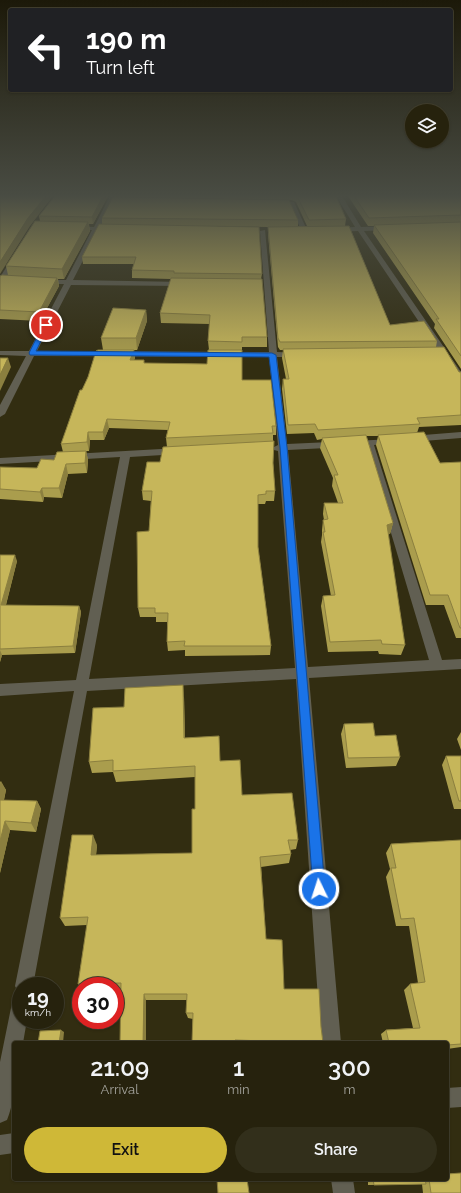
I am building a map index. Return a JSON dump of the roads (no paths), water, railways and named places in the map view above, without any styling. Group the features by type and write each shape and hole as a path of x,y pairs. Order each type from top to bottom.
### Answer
{"street":[{"path":"0,414 83,252"},
{"path":"263,252 262,285 283,447 303,674 331,1041"},
{"path":"374,252 441,353 461,378"},
{"path":"3,281 18,254"},
{"path":"38,282 194,284"},
{"path":"0,353 312,355"},
{"path":"268,448 461,436"},
{"path":"368,442 437,666"},
{"path":"0,461 126,453 189,451"},
{"path":"26,977 126,453"},
{"path":"0,690 82,684 303,674 461,664"},
{"path":"14,1041 16,1029"},
{"path":"0,1112 12,1050"},
{"path":"449,1098 461,1097"},
{"path":"0,1145 12,1143"},
{"path":"342,1181 344,1193"}]}
